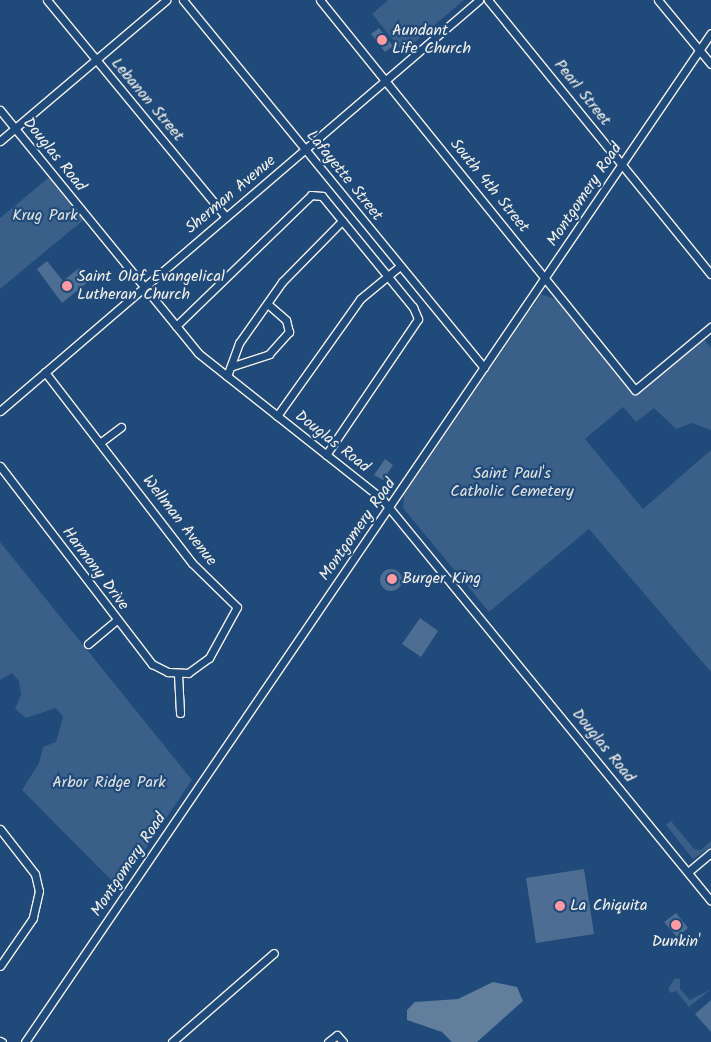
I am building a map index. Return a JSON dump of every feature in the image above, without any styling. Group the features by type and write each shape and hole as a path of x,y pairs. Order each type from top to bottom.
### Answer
{"street":[{"name":"Lebanon Street","path":"48,0 226,217"},
{"path":"0,141 166,0"},
{"name":"Lafayette Street","path":"183,0 484,368"},
{"name":"South 4th Street","path":"320,0 636,390 711,327"},
{"name":"Sherman Avenue","path":"0,411 386,82 479,0"},
{"name":"Pearl Street","path":"488,0 711,274"},
{"path":"658,0 711,64"},
{"name":"Montgomery Road","path":"25,1042 711,33"},
{"name":"Douglas Road","path":"0,110 198,353 389,507 711,900"},
{"path":"176,326 311,195 322,196 387,276 418,319 326,455"},
{"path":"227,376 233,366 239,343 269,305 286,276 342,221"},
{"path":"277,416 353,307 400,266"},
{"path":"233,366 268,354 289,332 286,320 269,305"},
{"name":"Wellman Avenue","path":"45,372 101,442 192,563 237,607 209,658 197,669 178,674"},
{"path":"101,442 121,427"},
{"name":"Harmony Drive","path":"0,466 152,664 178,674"},
{"path":"88,644 117,620"},
{"path":"178,674 180,713"},
{"path":"0,828 36,874 39,890 33,918 0,966"},
{"path":"688,872 711,853"},
{"path":"172,1042 274,953"},
{"path":"328,1042 337,1035 343,1042"}],"green space":[{"path":"388,0 464,0 403,52 372,14"},
{"name":"Krug Park","path":"52,175 87,217 0,289 0,218"},
{"name":"Saint Paul's Catholic Cemetery","path":"541,294 557,300 636,395 703,338 711,348 711,430 692,423 676,429 654,408 636,422 623,407 585,439 643,509 711,450 711,672 589,529 489,612 403,508 404,495"},
{"name":"Arbor Ridge Park","path":"0,542 192,780 119,888 22,790 39,763 43,747 56,742 63,717 56,708 26,718 15,709 21,695 19,681 12,673 0,680"},
{"path":"675,817 671,821 694,849 701,850 711,841 711,847 693,859 666,825"},
{"path":"675,978 680,979 680,989 690,1000 711,989 689,1007 676,991 671,993 668,989"}],"shaded area":[{"path":"493,982 517,987 523,1001 477,1042 452,1042 442,1032 407,1020 407,1010 415,1002 458,999"}],"building":[{"name":"Aundant Life Church","path":"379,28 393,46 385,52 371,34"},
{"name":"Saint Olaf Evangelical Lutheran Church","path":"47,261 63,281 79,268 89,281 62,303 37,269"},
{"path":"385,459 393,465 383,480 374,475"},
{"name":"Burger King","path":"391,569 401,576 402,580 395,590 391,591 381,584 380,580 387,570"},
{"path":"420,618 438,631 421,657 402,644"},
{"name":"La Chiquita","path":"584,869 594,934 536,943 526,878"},
{"name":"Dunkin'","path":"676,913 688,928 677,937 664,922"},
{"path":"711,1000 711,1032 695,1014"}],"place":[{"name":"Aundant Life Church","path":"382,40"},
{"name":"Saint Olaf Evangelical Lutheran Church","path":"67,286"},
{"name":"Burger King","path":"392,579"},
{"name":"La Chiquita","path":"560,906"},
{"name":"Dunkin'","path":"676,925"}]}
